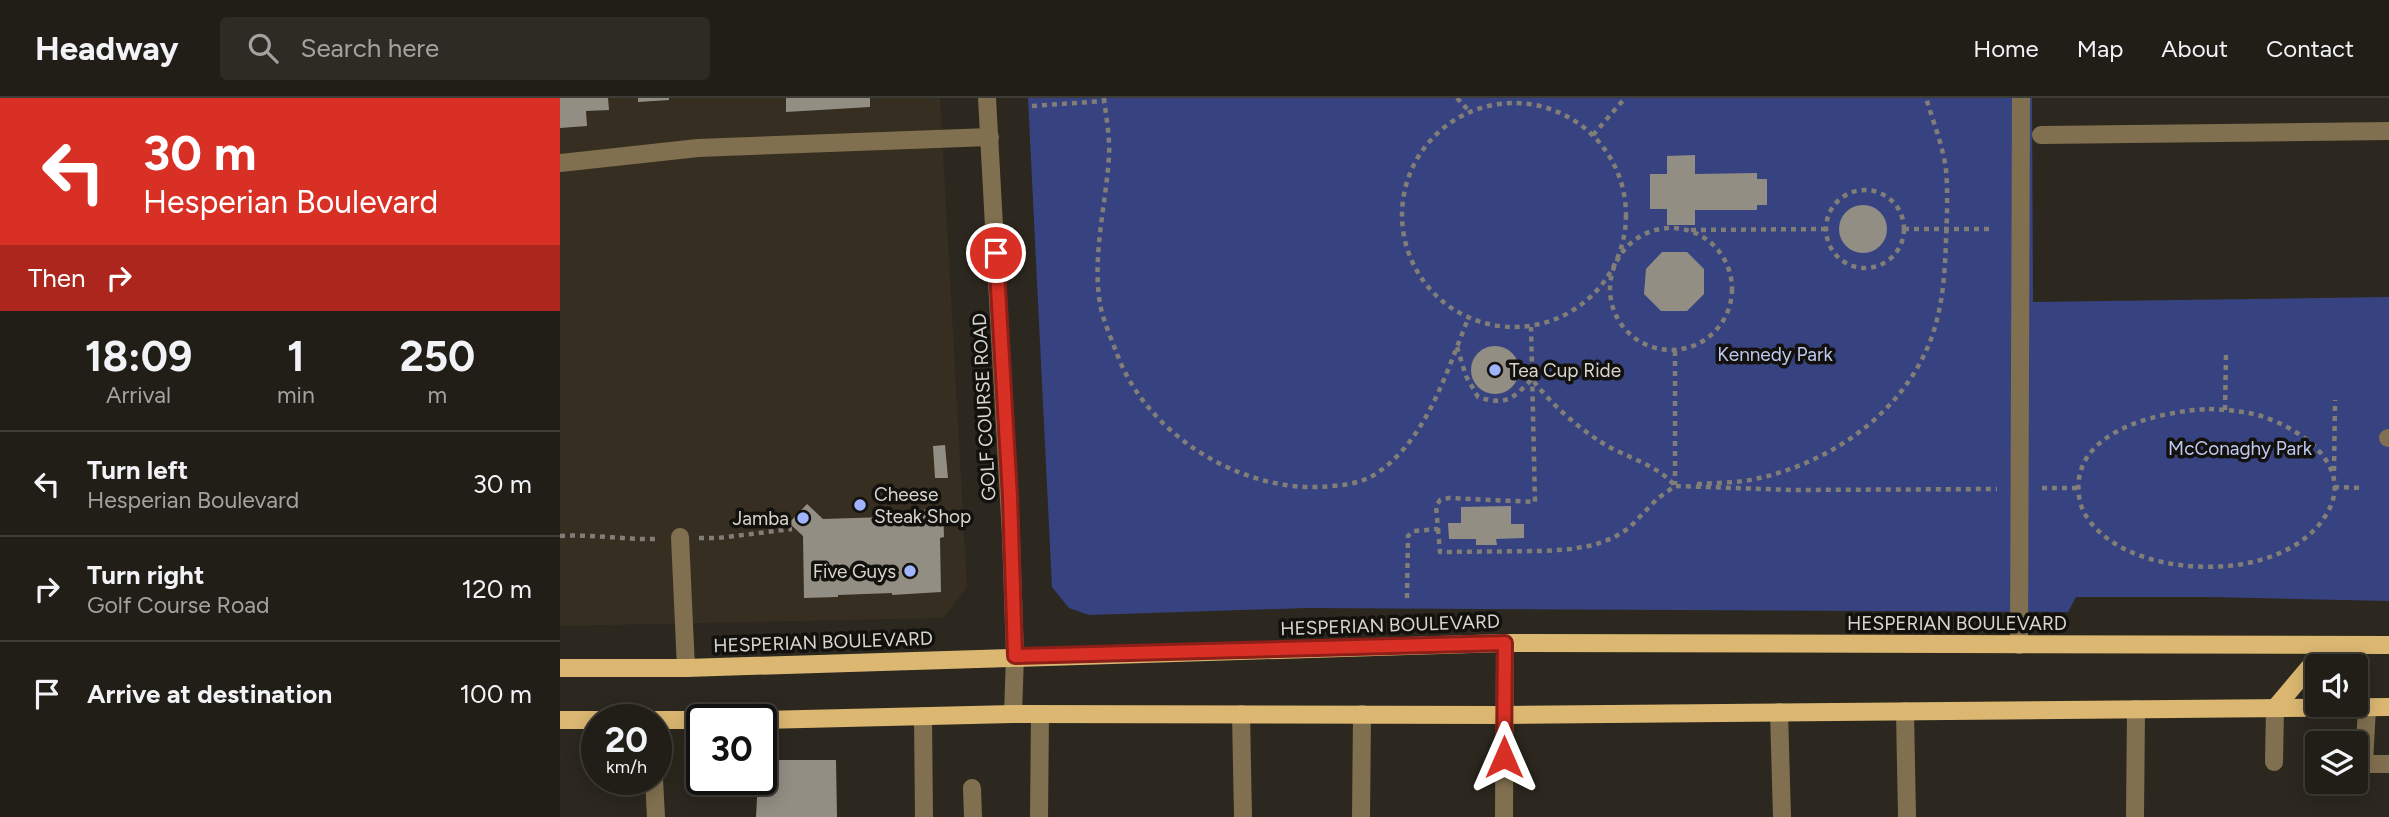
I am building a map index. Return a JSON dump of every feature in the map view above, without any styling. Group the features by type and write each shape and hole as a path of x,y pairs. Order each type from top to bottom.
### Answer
{"main road":[{"name":"HESPERIAN BOULEVARD","path":"560,668 686,668 1505,643 2380,645"},
{"path":"2275,708 2313,663 2380,645"},
{"path":"2368,707 2389,707"},
{"path":"777,720 1040,713 1504,715 2305,708"},
{"path":"560,720 581,720"}],"street":[{"name":"GOLF COURSE ROAD","path":"988,98 1010,497 1015,656 1013,714"},
{"path":"2019,645 2021,98"},
{"path":"2041,135 2389,131"},
{"path":"560,163 698,148 990,137"},
{"path":"680,537 686,668"},
{"path":"1504,817 1505,643"},
{"path":"2274,762 2275,708"},
{"path":"2134,817 2136,709"},
{"path":"1905,711 1907,817"},
{"path":"1780,712 1782,817"},
{"path":"1039,817 1040,713"},
{"path":"1241,714 1243,817"},
{"path":"1361,817 1362,714"},
{"path":"923,716 924,817"},
{"path":"2366,717 2364,764 2389,764"},
{"path":"972,788 973,817"},
{"path":"655,795 656,817"}],"path":[{"path":"1457,98 1469,111"},
{"path":"1593,135 1625,98"},
{"path":"1531,327 1535,502 1449,498 1440,500 1436,506 1440,552 1571,549 1613,538 1629,528 1657,499 1675,486 1753,480 1789,470 1851,439 1878,417 1905,386 1921,361 1931,338 1944,284 1946,171 1926,98"},
{"path":"1032,106 1104,99 1109,154 1098,257 1100,304 1118,357 1142,398 1162,423 1200,452 1248,475 1301,487 1353,483 1372,476 1399,454 1427,414 1468,318"},
{"path":"1687,230 1704,238 1719,251 1728,268 1732,287 1730,307 1721,324 1708,338 1690,347 1675,350 1651,347 1632,337 1619,321 1611,302 1611,281 1616,262 1624,236 1626,208 1621,181 1610,156 1593,135 1572,118 1548,107 1522,102 1495,101 1469,111 1441,128 1420,153 1406,183 1401,215 1405,247 1419,277 1440,301 1468,318 1488,325 1510,328 1531,327 1558,319 1582,305 1601,286 1616,262 1630,245 1647,233 1668,228 1826,229"},
{"path":"1858,191 1872,191 1884,195 1895,204 1904,229 1897,252 1888,261 1865,268 1853,267 1833,252 1826,229 1835,204 1858,191"},
{"path":"1904,229 1993,229"},
{"path":"1457,347 1465,376 1478,397 1494,402 1514,398 1532,379"},
{"path":"1675,350 1675,486"},
{"path":"2225,354 2225,410"},
{"path":"1532,379 1550,399 1599,441 1666,475 1675,486 1794,490 2005,489"},
{"path":"2334,488 2329,463 2322,453 2301,435 2261,416 2225,410 2178,410 2142,419 2115,432 2090,454 2080,475 2078,488 2080,504 2091,522 2122,548 2181,566 2218,567 2265,558 2306,537 2332,504 2334,488 2335,400"},
{"path":"2038,488 2078,488"},
{"path":"2334,488 2364,488"},
{"path":"1407,597 1408,536 1414,531 1438,529"}],"shaded area":[{"path":"560,98 940,98 967,587 943,618 560,626"}],"green space":[{"name":"Kennedy Park","path":"1028,98 2032,98 2033,302 2389,297 2389,601 2076,597 2068,612 1306,608 1089,615 1069,608 1052,587"}],"building":[{"path":"560,98 608,98 609,110 586,111 587,126 560,128"},
{"path":"638,98 669,98 669,100 638,102"},
{"path":"786,98 870,98 870,107 786,112"},
{"path":"1695,155 1695,174 1757,173 1757,179 1767,179 1767,205 1757,205 1757,210 1695,210 1695,225 1667,225 1667,209 1650,209 1650,174 1667,174 1667,156"},
{"path":"1863,205 1880,212 1887,229 1880,246 1863,253 1846,246 1839,229 1846,212"},
{"path":"1662,252 1687,252 1704,269 1704,294 1687,311 1661,311 1644,294 1646,269"},
{"name":"Tea Cup Ride","path":"1495,346 1512,353 1519,370 1512,387 1495,394 1478,387 1471,370 1478,353"},
{"path":"945,445 948,478 935,478 933,446"},
{"path":"807,504 823,519 916,516 916,510 943,509 944,537 940,538 941,592 804,598 803,536 789,523"},
{"path":"1511,506 1511,524 1524,524 1524,538 1496,539 1497,545 1476,545 1476,539 1449,539 1448,523 1461,523 1461,507"},
{"path":"777,760 836,760 837,817 756,817 757,795 777,795"}],"place":[{"name":"Tea Cup Ride","path":"1495,370"},
{"name":"Cheese Steak Shop","path":"860,505"},
{"name":"Jamba","path":"803,518"},
{"name":"Five Guys","path":"910,571"}],"route":[{"path":"996,253 1010,497 1015,656 1505,643 1504,757"}],"park label":[{"name":"McConaghy Park","path":"2240,448"}]}
